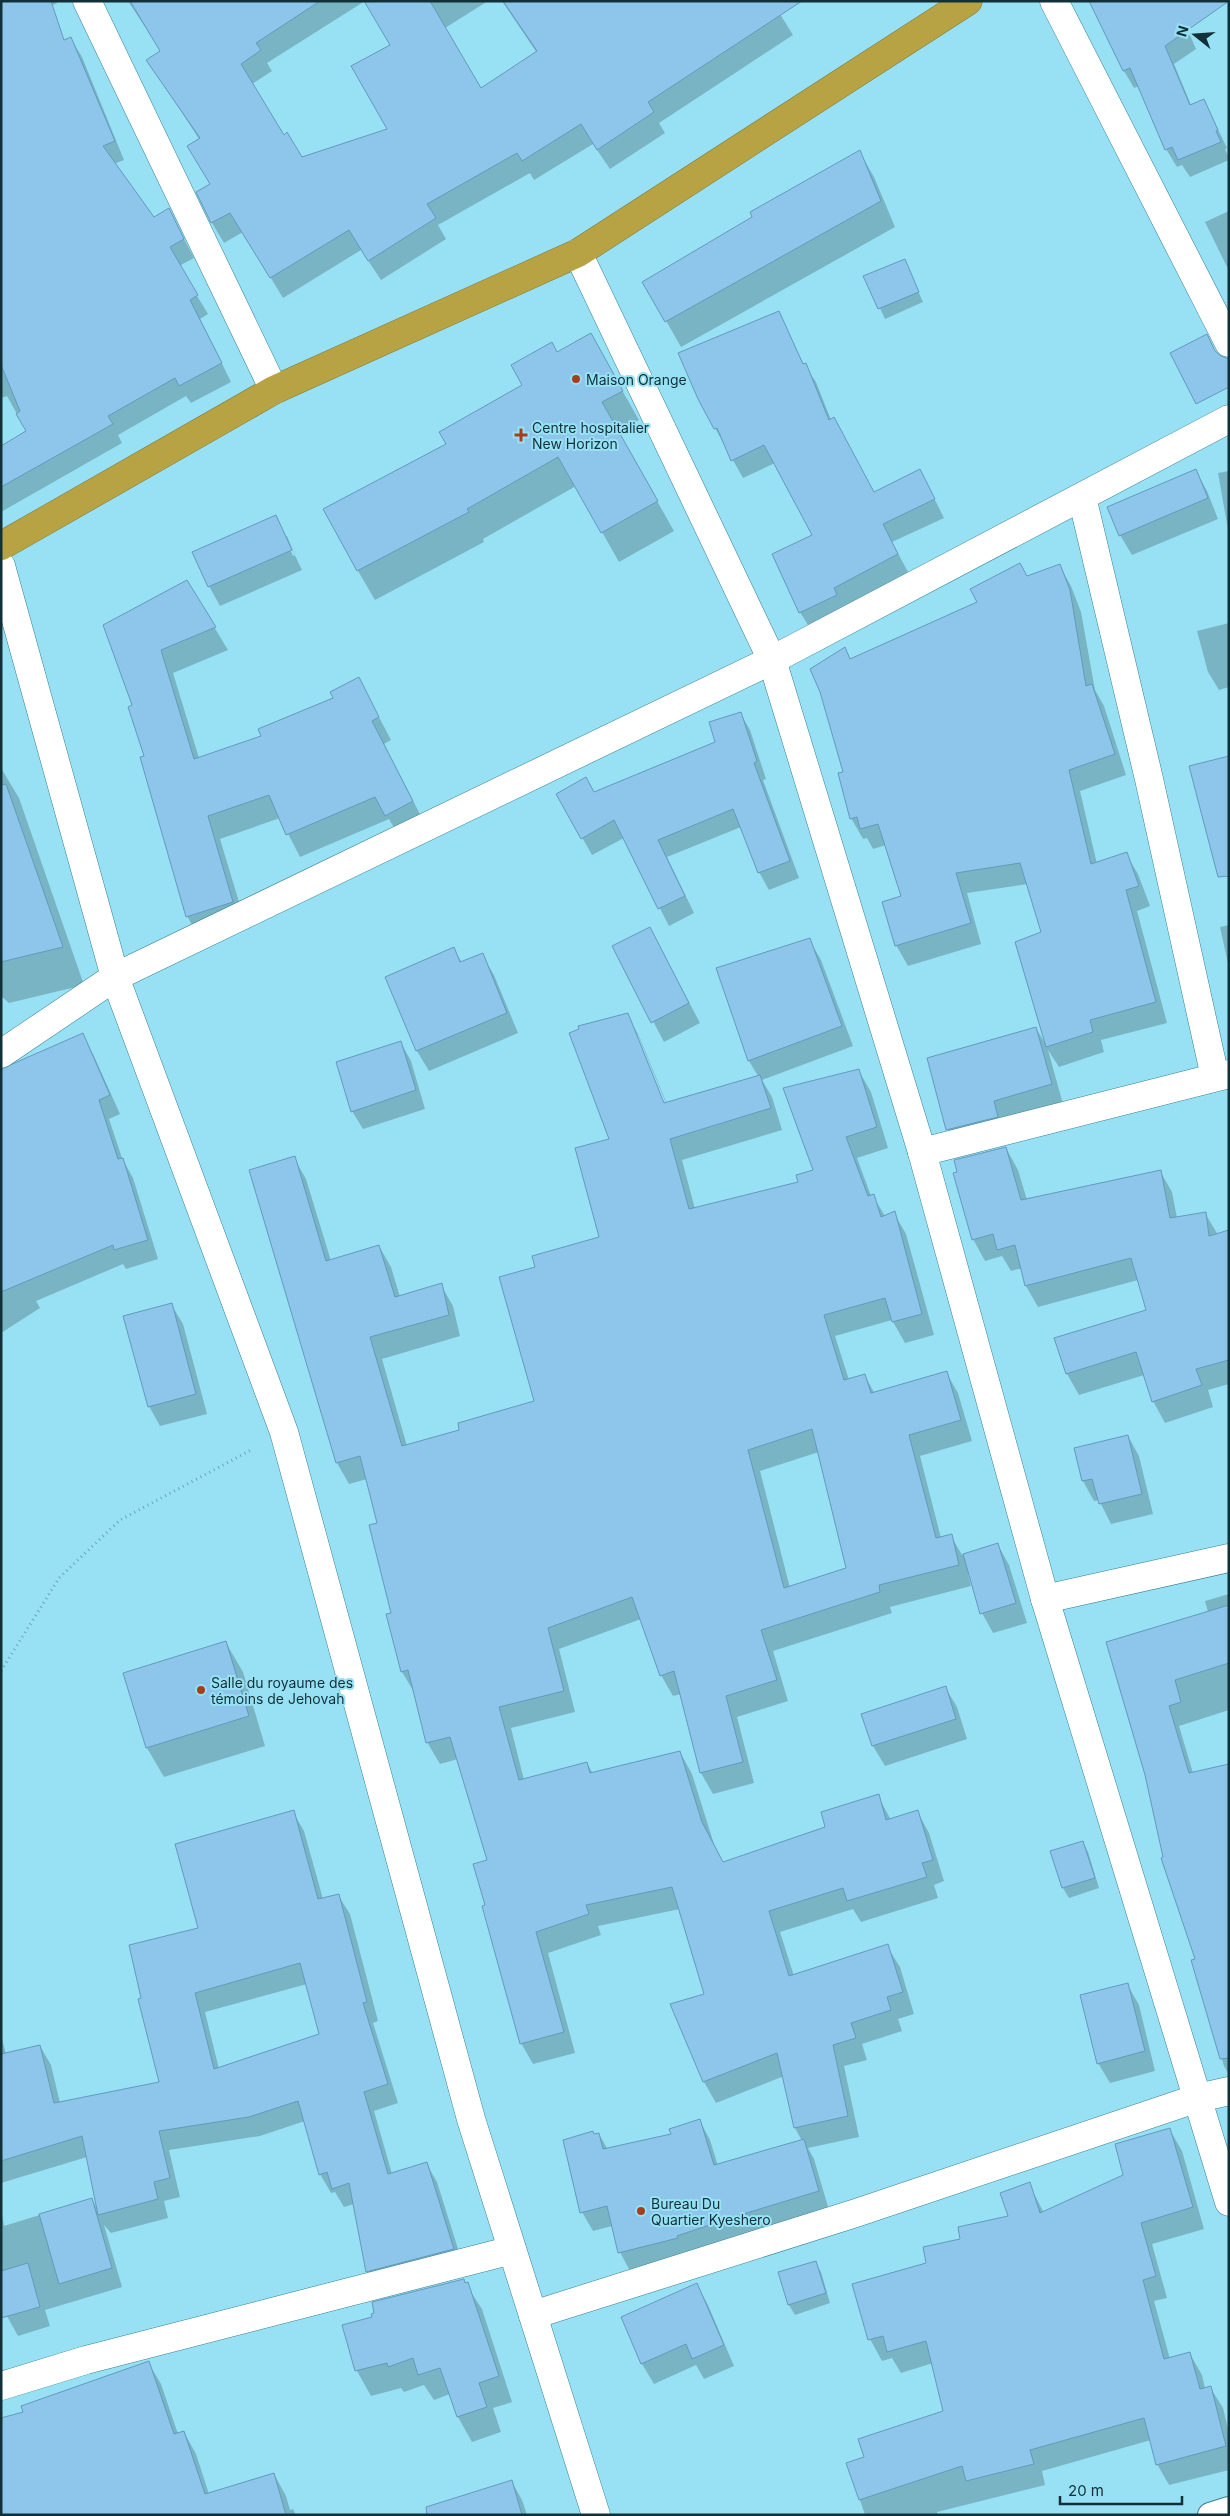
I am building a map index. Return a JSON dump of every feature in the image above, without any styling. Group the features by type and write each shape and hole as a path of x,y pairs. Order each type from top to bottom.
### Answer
{"highway":[{"path":"1,546 274,390 578,252 968,1"}],"street":[{"path":"87,1 274,390"},
{"path":"1054,1 1229,343"},
{"path":"578,252 772,660 922,1152 1045,1599 1229,2202"},
{"path":"1,1054 115,977 772,660 1229,419"},
{"path":"922,1152 1222,1076 1082,497"},
{"path":"1,566 115,977 284,1432 471,2119 596,2515"},
{"path":"1045,1599 1229,1558"},
{"path":"533,2316 856,2213 1198,2098 1229,2091"},
{"path":"1,2386 86,2360 512,2250"}],"lane":[{"path":"1210,2515 1229,2509"}],"path":[{"path":"1,1671 59,1578 120,1520 284,1432"}],"building":[{"path":"1,1 51,1 64,40 71,37 115,141 103,146 154,217 169,208 184,239 170,247 198,295 190,300 222,363 179,386 175,378 108,416 113,424 1,487 1,446 26,431 16,414 20,411 1,365"},
{"path":"130,1 320,1 256,43 261,50 241,64 284,135 287,132 302,157 387,129 351,66 390,45 364,1 430,1 481,88 537,51 503,1 802,1 648,102 654,112 597,150 581,124 522,161 517,153 427,204 436,218 368,261 349,230 270,278 230,213 211,223 196,192 210,184 187,146 200,138 146,60 160,51"},
{"path":"1089,1 1229,1 1165,46 1190,105 1204,99 1218,130 1216,131 1221,142 1178,160 1172,147 1165,150 1130,68 1123,71"},
{"path":"860,150 881,201 665,322 642,282 752,217 750,212"},
{"path":"905,259 919,292 878,309 863,276"},
{"path":"779,311 803,364 806,363 829,420 834,417 874,492 920,469 935,499 883,524 898,554 834,588 837,595 799,613 772,554 812,535 764,445 731,461 717,428 714,429 698,399 678,353"},
{"path":"591,333 623,391 602,402 658,501 601,533 558,457 467,509 469,512 357,571 323,509 446,444 439,432 522,385 511,365 552,342 557,352"},
{"path":"1207,334 1215,351 1229,359 1229,387 1196,404 1170,353"},
{"path":"1196,469 1208,498 1119,536 1107,507"},
{"path":"276,515 292,550 208,587 192,552"},
{"path":"1020,563 1027,576 1060,564 1070,590 1086,686 1092,684 1115,754 1069,770 1091,864 1127,852 1139,886 1126,890 1156,1002 1090,1020 1093,1032 1046,1047 1015,942 1041,932 1020,863 956,873 971,923 895,946 882,902 901,896 878,824 860,829 857,817 850,819 838,773 843,772 820,692 810,669 845,647 850,659 977,602 970,589"},
{"path":"187,580 216,627 161,650 194,759 261,736 258,729 333,698 330,692 359,677 379,717 372,721 413,801 385,816 375,797 286,835 269,795 208,816 233,902 186,917 140,757 144,756 128,707 132,705 103,625"},
{"path":"741,712 757,761 754,763 790,861 758,873 733,809 658,840 685,896 658,909 614,820 581,839 556,794 586,777 594,792 715,742 709,722"},
{"path":"1229,756 1229,876 1218,877 1189,766"},
{"path":"6,784 63,947 1,962 1,785"},
{"path":"650,927 689,1003 651,1023 612,946"},
{"path":"810,938 842,1026 748,1061 716,968"},
{"path":"454,947 460,962 483,953 507,1013 416,1051 385,977"},
{"path":"628,1013 664,1103 760,1075 771,1108 670,1139 689,1209 798,1182 796,1175 813,1170 783,1088 859,1069 877,1127 846,1137 868,1196 874,1194 881,1217 895,1211 922,1314 892,1322 885,1298 824,1315 844,1380 865,1374 871,1393 947,1371 961,1420 909,1435 936,1538 952,1534 959,1565 879,1585 880,1592 761,1630 777,1680 726,1696 743,1762 700,1773 674,1671 660,1676 632,1597 548,1628 564,1691 499,1707 519,1780 587,1762 590,1773 680,1751 702,1822 723,1862 825,1827 821,1812 879,1794 886,1820 918,1810 933,1860 922,1863 927,1877 847,1901 843,1888 769,1911 789,1976 888,1944 903,1992 887,1997 891,2010 851,2023 856,2038 833,2045 848,2116 794,2128 777,2053 703,2082 670,2004 704,1994 672,1887 586,1905 589,1914 536,1932 564,2032 520,2044 482,1906 485,1905 473,1864 487,1860 450,1737 426,1743 408,1670 401,1672 386,1614 391,1613 369,1525 377,1523 360,1456 336,1463 249,1170 295,1156 326,1261 379,1245 395,1297 442,1283 449,1315 370,1337 402,1446 459,1430 458,1423 534,1401 499,1277 535,1267 532,1256 599,1237 575,1148 609,1139 569,1033 579,1029 578,1026","holes":["812,1429 846,1568 784,1588 748,1450"]},
{"path":"1036,1027 1052,1084 994,1101 998,1117 946,1130 927,1058"},
{"path":"83,1033 110,1095 99,1100 118,1159 123,1158 148,1240 114,1250 113,1245 1,1292 1,1069"},
{"path":"401,1041 416,1090 351,1112 336,1062"},
{"path":"1006,1147 1021,1200 1161,1170 1170,1218 1206,1212 1209,1236 1229,1230 1229,1360 1196,1369 1202,1385 1152,1402 1136,1352 1066,1374 1054,1338 1146,1310 1131,1258 1025,1286 1015,1245 997,1250 993,1234 972,1240 953,1173 957,1172 954,1160"},
{"path":"172,1303 196,1394 148,1407 123,1316"},
{"path":"1128,1435 1142,1494 1099,1504 1092,1479 1082,1481 1074,1448"},
{"path":"998,1543 1016,1603 980,1614 963,1554"},
{"path":"1229,1605 1229,1663 1175,1680 1181,1702 1169,1706 1189,1773 1229,1764 1229,2058 1220,2059 1191,1960 1195,1959 1161,1858 1163,1857 1145,1775 1106,1642"},
{"path":"226,1641 249,1716 146,1748 123,1673"},
{"path":"946,1686 956,1719 872,1746 861,1714"},
{"path":"294,1810 318,1899 339,1894 367,2002 363,2003 388,2084 364,2092 388,2174 427,2162 454,2249 366,2272 349,2183 332,2189 327,2172 319,2175 298,2101 249,2117 159,2131 170,2178 154,2182 158,2199 98,2215 82,2136 1,2161 1,2054 40,2045 54,2103 159,2082 138,1999 141,1998 129,1945 198,1928 175,1844","holes":["300,1963 319,2034 214,2069 195,1993"]},
{"path":"1083,1841 1095,1878 1062,1888 1050,1851"},
{"path":"1128,1983 1145,2051 1097,2064 1080,1995"},
{"path":"700,2119 714,2165 804,2139 819,2191 730,2218 677,2236 678,2238 618,2253 607,2206 580,2213 563,2140 593,2131 594,2134 599,2133 603,2149 671,2134 669,2129"},
{"path":"1170,2128 1193,2207 1141,2223 1156,2276 1143,2280 1164,2359 1190,2352 1200,2389 1211,2386 1226,2446 1156,2465 1144,2418 1030,2450 1034,2464 966,2481 962,2466 859,2500 846,2463 864,2457 858,2439 943,2411 926,2341 887,2352 883,2336 868,2340 852,2284 926,2263 923,2247 960,2239 958,2227 1008,2216 1000,2193 1030,2182 1040,2213 1123,2175 1115,2144"},
{"path":"92,2198 112,2268 59,2284 39,2214"},
{"path":"816,2261 826,2293 788,2305 778,2272"},
{"path":"28,2263 40,2307 1,2318 1,2271"},
{"path":"464,2279 465,2283 468,2282 499,2376 479,2383 487,2407 457,2417 440,2368 418,2375 413,2358 388,2367 387,2363 355,2371 342,2325 372,2317 371,2314 374,2313 372,2302"},
{"path":"697,2283 724,2345 692,2359 686,2344 641,2364 621,2317"},
{"path":"149,2361 174,2434 184,2431 205,2494 274,2473 286,2515 1,2515 1,2418 23,2412 21,2406"},
{"path":"512,2480 522,2515 427,2515 426,2507"}],"place":[{"name":"Maison Orange","path":"576,379"},
{"name":"Centre hospitalier New Horizon","path":"521,435"},
{"name":"Salle du royaume des témoins de Jehovah","path":"201,1690"},
{"name":"Bureau Du Quartier Kyeshero","path":"641,2211"}]}
